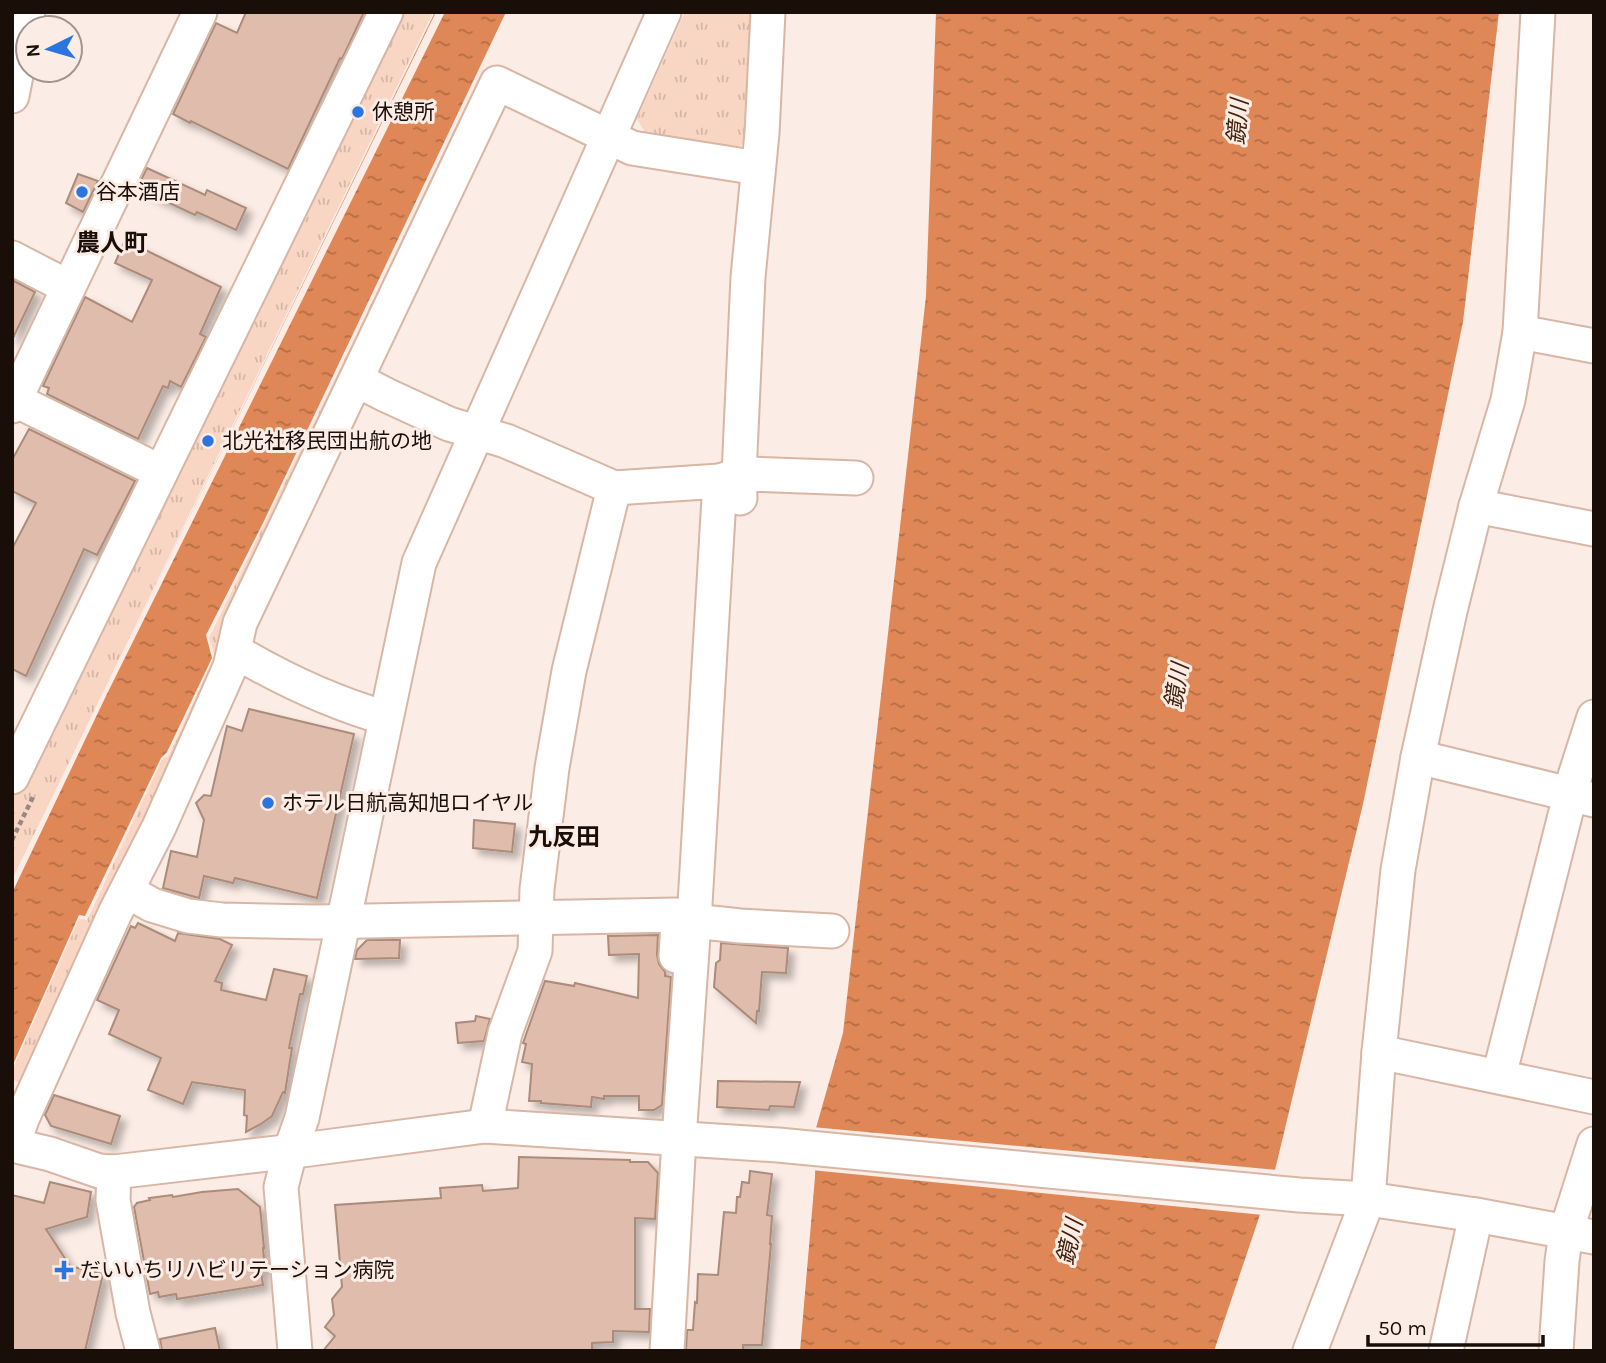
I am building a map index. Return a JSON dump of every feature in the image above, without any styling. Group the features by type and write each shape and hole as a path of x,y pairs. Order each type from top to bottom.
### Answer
{"street":[{"path":"12,96 28,12"},
{"path":"161,472 14,403 200,12"},
{"path":"12,778 386,12"},
{"path":"295,1351 281,1187 302,1118 419,564 664,12"},
{"path":"667,1351 690,978 703,922 740,495 729,478 762,132 768,12"},
{"path":"1310,1351 1368,1199 1379,1052 1398,870 1418,757 1450,611 1476,506 1508,400 1520,332 1538,12"},
{"path":"758,168 632,148 497,83 240,623 230,667 159,827 115,913 22,1119 13,1145 99,1171 114,1172 485,1126 778,1145 1299,1195 1368,1199 1476,1215 1580,1235"},
{"path":"12,258 68,287"},
{"path":"1520,332 1594,346"},
{"path":"357,380 449,424 506,441 614,488 749,474 856,478"},
{"path":"485,1126 505,1032 535,951 537,889 569,671 614,488"},
{"path":"1476,506 1594,529"},
{"path":"235,651 352,708 386,718"},
{"path":"1499,1076 1582,797 1575,776 1594,717"},
{"path":"1418,757 1582,797"},
{"path":"127,891 152,905 202,919 315,922 676,915 678,922 675,970 680,976 690,978"},
{"path":"703,922 832,931"},
{"path":"1379,1052 1594,1097"},
{"path":"1556,1351 1562,1261 1580,1235 1594,1144"},
{"path":"114,1172 113,1200 133,1313 143,1351"},
{"path":"1446,1351 1476,1215"}],"green space":[{"path":"401,12 433,12 12,880 12,799"},
{"path":"685,12 758,12 753,135 731,153 650,141 637,119"},
{"path":"483,69 492,73 227,650 23,1085 12,1079 12,1071 79,919 87,920 162,760 169,755 215,656 209,638"}],"water":[{"path":"435,12 506,12 263,523 206,635 212,658 85,916 79,915 12,1067 12,882"},
{"name":"鏡川","path":"936,12 1499,12 1463,322 1363,804 1275,1170 1214,1351 800,1351 815,1177 816,1128 843,1033 926,296"}],"pier":[{"path":"436,12 445,12 105,698 12,893 12,880"},
{"path":"812,1127 1278,1170 1263,1215 811,1170"}],"building":[{"path":"246,12 364,12 288,169 173,114 216,23 237,33"},
{"path":"147,168 205,195 207,190 246,208 236,230 197,212 195,215 137,188"},
{"name":"谷本酒店","path":"78,174 98,181 83,212 66,203"},
{"path":"125,240 221,287 200,334 206,337 181,387 170,381 168,388 163,386 138,439 47,394 49,388 43,386 85,297 132,322 152,280 115,263"},
{"path":"12,280 35,292 12,340"},
{"path":"29,429 135,481 97,555 84,549 26,676 12,669 12,549 36,503 12,491 12,460"},
{"name":"ホテル日航高知旭ロイヤル","path":"249,709 354,734 317,898 235,878 233,883 204,876 199,898 163,888 171,851 197,857 204,820 196,803 204,795 211,796 227,726 242,731"},
{"path":"474,820 515,824 512,852 473,848"},
{"path":"138,923 175,941 178,933 220,939 232,945 215,981 222,983 221,990 266,1000 274,969 307,976 303,994 300,994 289,1048 292,1048 285,1093 283,1092 272,1116 261,1124 246,1132 245,1090 192,1082 183,1104 148,1090 161,1058 109,1034 119,1010 97,1000 131,926 135,928"},
{"path":"658,935 659,964 665,976 671,977 662,1105 654,1110 639,1110 639,1096 604,1096 604,1099 592,1097 591,1107 529,1101 532,1064 522,1062 526,1044 523,1043 545,981 574,986 575,983 638,998 639,954 609,955 608,936"},
{"path":"367,940 400,940 399,958 355,959 357,950"},
{"path":"721,943 788,948 786,973 762,972 756,1023 714,987"},
{"path":"476,1016 490,1019 484,1041 458,1043 456,1023 475,1021"},
{"path":"718,1081 800,1082 794,1107 770,1106 769,1110 717,1107"},
{"path":"54,1095 120,1116 111,1144 51,1126 45,1115"},
{"path":"519,1157 648,1162 658,1173 655,1219 635,1218 635,1309 650,1309 649,1332 613,1331 613,1342 592,1343 592,1351 323,1351 335,1336 325,1327 334,1315 332,1299 342,1287 335,1205 441,1198 440,1188 482,1185 483,1191 518,1188"},
{"path":"750,1171 772,1174 767,1215 772,1216 771,1244 762,1345 743,1345 743,1351 686,1351 687,1330 693,1330 698,1274 718,1275 724,1212 736,1213 742,1182 749,1183"},
{"name":"だいいちリハビリテーション病院","path":"50,1182 91,1192 87,1217 46,1229 70,1266 103,1274 85,1351 12,1351 12,1195 44,1203"},
{"path":"238,1189 260,1207 265,1270 261,1272 263,1285 177,1299 176,1294 159,1297 158,1292 150,1294 134,1207 137,1203 150,1200 149,1198"},
{"path":"215,1328 220,1351 162,1351 160,1339"}],"place":[{"name":"休憩所","path":"358,112"},
{"name":"谷本酒店","path":"82,192"},
{"name":"北光社移民団出航の地","path":"208,441"},
{"name":"ホテル日航高知旭ロイヤル","path":"268,803"},
{"name":"だいいちリハビリテーション病院","path":"64,1270"}],"district":[{"name":"農人町","path":"112,243"},
{"name":"九反田","path":"564,837"}]}
